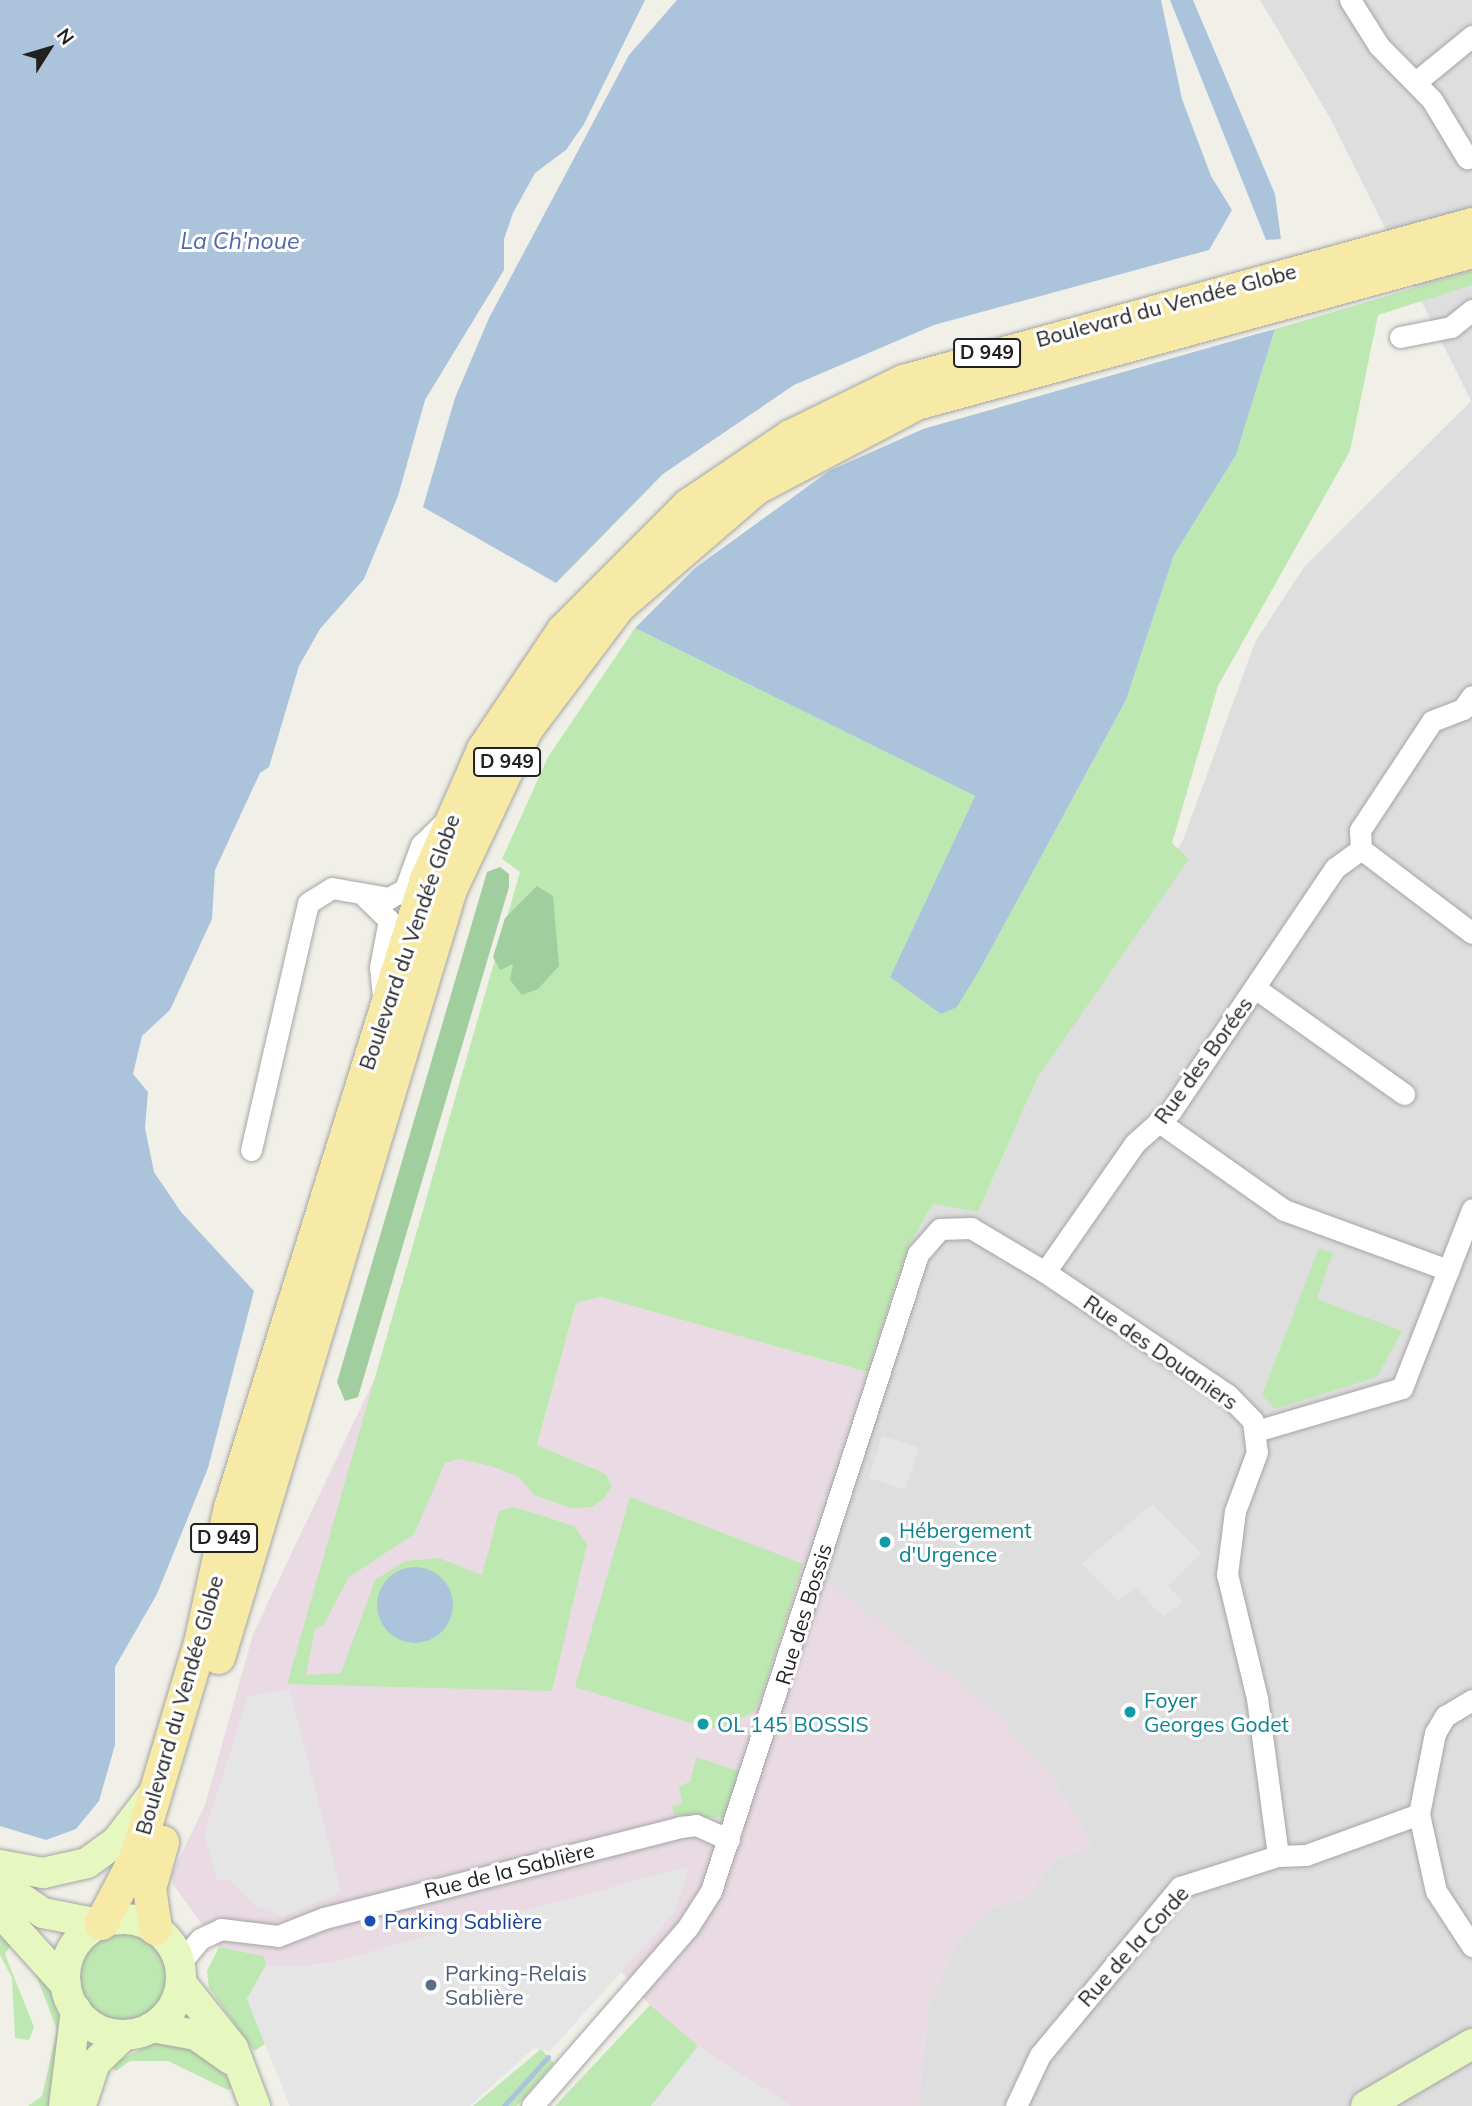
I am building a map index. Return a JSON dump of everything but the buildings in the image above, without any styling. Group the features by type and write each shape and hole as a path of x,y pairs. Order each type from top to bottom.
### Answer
{"main road":[{"name":"Boulevard du Vendée Globe","path":"100,1923 130,1874 200,1643 230,1507 384,1006 448,819 506,712 599,588 688,505 790,436 965,359 1472,224"},
{"name":"Boulevard du Vendée Globe","path":"156,1928 149,1894 154,1868 450,888 512,753 585,645 703,527 755,488 860,428 974,384 1472,251"},
{"path":"0,1865 43,1873 87,1863 125,1832 156,1789"},
{"path":"0,1884 43,1913 100,1923 129,1919 156,1928 180,1973 233,2048 255,2106"},
{"path":"0,1912 97,2028 196,2035 243,2072"},
{"path":"64,2106 71,1997 69,1956 100,1923"},
{"path":"81,2106 95,2063 172,2009 180,1973"},
{"path":"1366,2106 1472,2044"}],"street":[{"path":"1350,0 1379,46 1416,81 1466,158"},
{"path":"1416,81 1472,36"},
{"path":"1400,337 1451,327 1472,310"},
{"path":"1472,696 1463,709 1432,722 1364,818 1361,849 1472,933"},
{"path":"251,1150 308,903 332,888 365,897 389,898 405,889 421,845 448,819"},
{"name":"Rue des Borées","path":"1045,1272 1135,1143 1162,1124 1335,868 1361,849"},
{"path":"365,897 389,920 380,967 384,1006"},
{"path":"1255,988 1404,1094"},
{"path":"1162,1124 1284,1210 1448,1270"},
{"path":"1278,1856 1257,1698 1227,1574 1235,1511 1257,1452 1256,1431 1402,1388 1472,1209"},
{"name":"Rue des Bossis","path":"532,2106 688,1927 711,1891 924,1241 940,1229 971,1227 1045,1272"},
{"name":"Rue des Douaniers","path":"1045,1272 1228,1395 1256,1431"},
{"path":"1472,1700 1445,1716 1435,1733 1419,1814 1436,1891 1472,1946"},
{"name":"Rue de la Corde","path":"1016,2106 1040,2055 1180,1887 1278,1856 1306,1855 1419,1814"},
{"name":"Rue de la Sablière","path":"180,1973 200,1939 221,1929 272,1937 324,1918 680,1826 696,1825 729,1840"}],"shaded area":[{"path":"1260,0 1472,0 1472,2106 918,2106 929,2004 956,1946 991,1908 1025,1898 1056,1860 1092,1845 1055,1782 1006,1731 804,1564 909,1245 933,1204 978,1212 1038,1077 1183,840 1255,642 1304,567 1471,401 1330,118"},
{"path":"601,1297 867,1372 804,1564 1008,1721 1006,1731 1055,1782 1092,1845 1056,1860 1025,1898 991,1908 956,1946 929,2004 918,2106 651,2106 698,2046 669,2028 620,1970 675,1912 279,1970 266,1965 264,1956 219,1947 174,1886 171,1876 205,1805 253,1634 372,1384 537,1446 576,1303"},
{"path":"882,1436 919,1448 905,1490 868,1478"},
{"path":"1152,1504 1201,1553 1168,1586 1183,1602 1163,1617 1135,1587 1119,1601 1081,1564"},
{"path":"290,1689 341,1892 283,1917 256,1906 228,1879 217,1881 204,1834 248,1696"},
{"name":"Parking-Relais Sablière","path":"690,1866 675,1912 550,2051 534,2048 470,2106 290,2106 247,1999 266,1965 316,1966"},
{"path":"698,2046 792,2106 651,2106"}],"green space":[{"path":"1472,271 1472,285 1378,315 1350,451 1218,686 1172,843 1189,859 1038,1077 978,1212 933,1204 909,1245 867,1372 601,1297 576,1303 537,1445 606,1474 612,1486 604,1498 592,1507 571,1508 534,1495 519,1477 491,1466 459,1459 445,1463 414,1534 349,1577 323,1626 315,1629 306,1675 341,1673 375,1580 405,1561 439,1558 482,1575 499,1511 514,1507 574,1526 587,1544 552,1691 287,1684 520,872 502,859 548,757 635,628 975,796 890,977 984,962 1126,700 1174,555 1236,455 1275,329"},
{"path":"500,867 509,874 509,887 358,1397 345,1401 337,1382 487,872"},
{"path":"537,886 553,896 559,966 538,989 522,995 510,980 513,964 500,970 493,957 505,918"},
{"path":"1319,1248 1333,1253 1317,1299 1402,1331 1377,1377 1275,1409 1262,1395"},
{"path":"630,1497 803,1564 762,1695 754,1711 735,1722 710,1729 575,1687"},
{"path":"696,1757 741,1772 727,1818 674,1815 672,1806 682,1804 679,1786 690,1782"},
{"path":"123,1931 148,1939 160,1951 168,1976 160,2001 148,2013 123,2021 98,2013 86,2001 78,1976 86,1951 98,1939"},
{"path":"0,1932 12,1943 5,1954 34,2027 29,2040 15,2038 12,1978 0,1955"},
{"path":"219,1947 264,1956 266,1965 247,1999 265,2044 254,2051 209,1988 207,1971"},
{"path":"31,1962 48,1980 63,2031 50,2106 28,2106 42,2096 57,2030"},
{"path":"650,2005 698,2046 651,2106 555,2106"},
{"path":"163,2038 210,2056 234,2086 228,2090 168,2061 130,2061 116,2071 110,2065"},
{"path":"541,2049 554,2063 517,2106 473,2106"}],"water":[{"name":"La Ch'noue","path":"0,0 645,0 584,124 566,150 535,173 513,213 504,239 504,270 425,400 398,496 364,579 320,629 299,666 269,767 260,773 215,870 212,919 170,1010 142,1036 133,1074 148,1092 145,1128 154,1172 181,1212 254,1291 208,1468 157,1594 115,1667 115,1745 99,1801 76,1829 46,1840 0,1826"},
{"path":"677,0 1161,0 1182,99 1211,176 1232,210 1209,250 934,325 794,385 663,474 556,583 423,507 455,398 489,318 629,55"},
{"path":"1170,0 1193,0 1275,194 1281,239 1266,240"},
{"path":"1275,329 1236,455 1174,555 1126,700 984,962 957,1007 941,1014 890,977 975,796 635,628 695,568 829,471 923,429"},
{"path":"415,1567 429,1570 442,1578 450,1591 453,1605 450,1619 442,1632 429,1640 415,1643 401,1640 388,1632 380,1619 377,1605 380,1591 388,1578 401,1570"}],"waterway":[{"path":"504,2106 548,2057"}],"place":[{"name":"Hébergement d'Urgence","path":"885,1542"},
{"name":"Foyer Georges Godet","path":"1130,1712"},
{"name":"OL 145 BOSSIS","path":"703,1724"},
{"name":"Parking Sablière","path":"370,1921"},
{"name":"Parking-Relais Sablière","path":"431,1985"}]}
